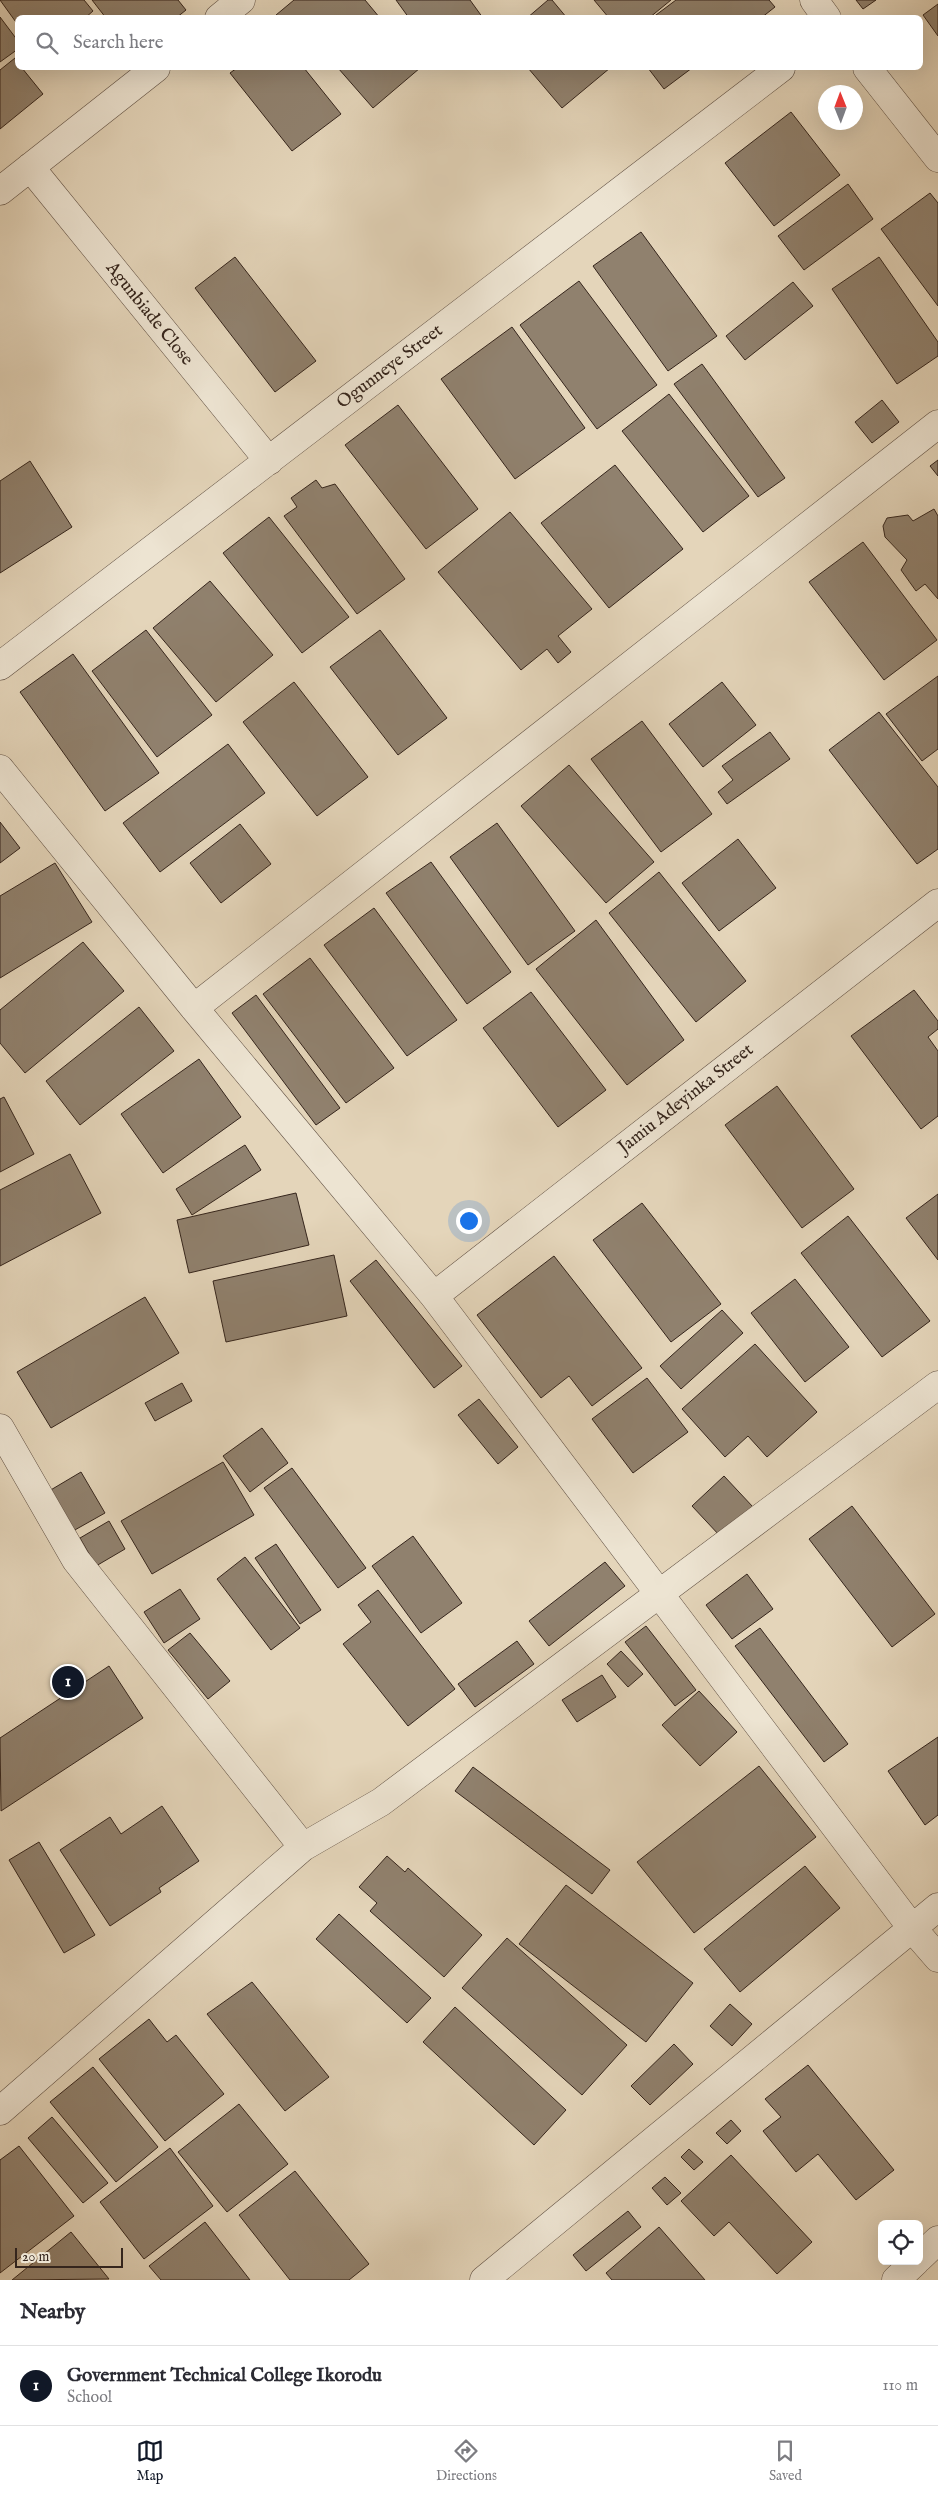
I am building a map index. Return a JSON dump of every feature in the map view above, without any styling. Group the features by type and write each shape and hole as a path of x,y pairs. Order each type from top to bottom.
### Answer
{"street":[{"path":"223,15 241,0"},
{"path":"814,0 825,15"},
{"path":"0,191 153,70"},
{"name":"Ogunneye Street","path":"0,666 778,70"},
{"path":"869,70 938,158"},
{"name":"Agunbiade Close","path":"30,167 269,460"},
{"path":"194,1008 938,424"},
{"path":"0,769 194,1008 434,1296 912,1928 938,1958"},
{"name":"Jamiu Adeyinka Street","path":"434,1296 938,903"},
{"path":"0,2111 303,1847 381,1802 661,1595 938,1385"},
{"path":"0,1428 76,1560 303,1847"},
{"path":"484,2280 938,1907"},
{"path":"923,2254 938,2240"},
{"path":"896,2280 912,2265"}],"building":[{"path":"0,0 84,0 93,11 88,15 15,15 15,21"},
{"path":"92,0 178,0 186,10 180,15 104,15"},
{"path":"294,0 365,0 378,15 276,15"},
{"path":"396,0 470,0 481,15 407,15"},
{"path":"548,0 552,0 564,15 530,15"},
{"path":"594,0 671,0 653,15 606,15"},
{"path":"676,0 769,0 775,7 765,15 656,15"},
{"path":"856,0 876,0 863,9"},
{"path":"938,4 938,36 923,15"},
{"path":"0,17 15,37 15,51 0,62"},
{"path":"15,58 15,70 24,70 43,94 0,129 0,70"},
{"path":"234,70 306,70 341,114 292,151 230,73"},
{"path":"340,70 418,70 373,108"},
{"path":"530,70 608,70 562,108"},
{"path":"650,70 689,70 664,89"},
{"path":"791,112 840,175 774,226 725,163"},
{"path":"848,184 873,219 804,270 778,236"},
{"path":"930,193 938,203 938,306 881,229"},
{"path":"641,232 717,336 668,371 593,266"},
{"path":"235,257 316,361 275,392 195,288"},
{"path":"879,257 938,342 938,356 897,384 832,289"},
{"path":"579,281 657,385 597,429 520,325"},
{"path":"793,282 813,306 745,360 726,336"},
{"path":"512,327 585,428 515,479 441,379"},
{"path":"702,364 785,478 758,497 674,384"},
{"path":"669,394 749,496 703,532 622,431"},
{"path":"882,400 899,422 872,443 855,422"},
{"path":"398,405 478,509 426,549 345,445"},
{"path":"938,460 938,476 930,466"},
{"path":"30,461 72,527 0,573 0,481"},
{"path":"615,465 683,549 609,608 541,523"},
{"path":"316,480 322,488 335,484 405,579 357,614 284,516 297,507 291,498"},
{"path":"934,509 938,516 938,599 925,584 916,591 901,570 907,560 885,537 883,526 887,518 908,515 913,521"},
{"path":"510,512 592,609 558,636 571,652 558,663 547,649 521,670 438,572"},
{"path":"269,517 349,617 302,653 223,553"},
{"path":"863,542 937,640 884,680 809,582"},
{"path":"210,581 273,655 216,702 153,628"},
{"path":"146,630 212,715 157,757 92,671"},
{"path":"380,630 447,718 398,755 330,667"},
{"path":"73,654 159,773 105,811 20,692"},
{"path":"938,676 938,749 922,761 886,714"},
{"path":"294,682 368,777 317,816 243,722"},
{"path":"722,682 756,725 703,767 669,724"},
{"path":"879,712 938,787 938,849 917,864 829,750"},
{"path":"642,721 712,814 661,852 591,759"},
{"path":"770,732 790,759 727,804 718,792 733,780 722,766"},
{"path":"228,744 265,793 160,872 123,823"},
{"path":"569,765 654,862 606,903 521,806"},
{"path":"0,822 20,848 0,863"},
{"path":"497,823 575,931 528,965 450,857"},
{"path":"240,824 271,864 221,903 190,863"},
{"path":"738,839 776,888 719,931 682,883"},
{"path":"431,862 511,972 467,1004 386,893"},
{"path":"55,863 92,922 0,978 0,896"},
{"path":"659,872 746,981 696,1022 609,913"},
{"path":"374,908 457,1020 407,1056 324,945"},
{"path":"596,920 684,1040 627,1085 536,969"},
{"path":"83,942 124,991 25,1073 0,1043 0,1010"},
{"path":"310,958 394,1068 346,1103 263,994"},
{"path":"914,990 938,1021 938,1029 928,1037 938,1051 938,1116 921,1129 851,1036"},
{"path":"531,992 606,1090 558,1127 483,1028"},
{"path":"256,995 340,1108 316,1125 232,1013"},
{"path":"139,1007 174,1051 80,1125 46,1081"},
{"path":"199,1059 241,1117 163,1173 121,1114"},
{"path":"777,1086 854,1189 802,1228 725,1125"},
{"path":"4,1097 34,1154 0,1172 0,1099"},
{"path":"245,1145 261,1170 192,1215 176,1189"},
{"path":"70,1154 101,1213 0,1266 0,1190"},
{"path":"296,1193 309,1245 189,1273 177,1220"},
{"path":"938,1194 938,1260 906,1218"},
{"path":"642,1203 721,1304 671,1342 593,1240"},
{"path":"848,1216 930,1321 882,1357 801,1253"},
{"path":"334,1255 347,1316 226,1342 213,1281"},
{"path":"554,1256 642,1368 592,1406 569,1376 541,1398 477,1315"},
{"path":"376,1260 462,1366 434,1388 350,1281"},
{"path":"795,1279 849,1347 805,1382 751,1313"},
{"path":"145,1297 179,1353 51,1428 17,1372"},
{"path":"722,1310 743,1333 681,1389 660,1366"},
{"path":"755,1344 817,1412 767,1457 748,1436 725,1457 682,1409"},
{"path":"647,1378 688,1432 633,1473 592,1419"},
{"path":"182,1383 192,1401 155,1421 145,1403"},
{"path":"479,1399 518,1447 498,1464 458,1415"},
{"path":"262,1428 288,1463 250,1492 223,1456"},
{"path":"223,1462 254,1515 152,1574 121,1521"},
{"path":"292,1468 366,1568 338,1588 264,1488"},
{"path":"81,1472 105,1513 73,1531 49,1491"},
{"path":"724,1476 753,1507 720,1536 692,1506"},
{"path":"852,1506 935,1614 892,1647 809,1539"},
{"path":"109,1521 125,1549 96,1566 80,1538"},
{"path":"413,1536 462,1603 421,1633 372,1566"},
{"path":"276,1544 321,1610 300,1624 255,1558"},
{"path":"245,1557 300,1628 271,1650 217,1579"},
{"path":"605,1562 625,1586 549,1646 529,1621"},
{"path":"747,1574 773,1609 732,1639 706,1605"},
{"path":"180,1589 200,1619 164,1643 144,1612"},
{"path":"378,1590 455,1689 408,1726 343,1644 371,1622 358,1605"},
{"path":"646,1626 696,1690 675,1706 625,1642"},
{"path":"760,1628 848,1744 824,1762 735,1646"},
{"path":"190,1633 230,1681 208,1699 168,1650"},
{"path":"517,1641 534,1664 475,1707 458,1684"},
{"path":"621,1651 643,1674 628,1687 607,1664"},
{"path":"109,1666 143,1718 1,1811 0,1738"},
{"path":"602,1675 616,1697 577,1722 562,1700"},
{"path":"699,1691 737,1732 700,1766 662,1725"},
{"path":"938,1737 938,1815 925,1825 888,1771"},
{"path":"759,1766 816,1837 694,1933 637,1862"},
{"path":"473,1767 610,1870 592,1894 455,1791"},
{"path":"162,1806 199,1861 159,1888 161,1892 110,1926 60,1850 110,1817 121,1834"},
{"path":"39,1842 95,1935 64,1953 9,1860"},
{"path":"387,1856 405,1872 408,1868 482,1935 444,1977 370,1911 377,1903 359,1887"},
{"path":"805,1866 840,1908 740,1992 704,1949"},
{"path":"566,1885 693,1983 646,2042 519,1944"},
{"path":"339,1914 431,1998 407,2023 316,1939"},
{"path":"507,1938 627,2045 582,2095 462,1988"},
{"path":"252,1982 329,2077 285,2111 207,2014"},
{"path":"730,2004 752,2024 732,2046 710,2026"},
{"path":"455,2007 566,2110 534,2145 423,2042"},
{"path":"149,2019 167,2042 176,2035 224,2094 165,2141 99,2059"},
{"path":"674,2044 693,2064 650,2105 631,2086"},
{"path":"808,2065 894,2170 856,2200 818,2154 796,2172 763,2131 781,2117 765,2099"},
{"path":"93,2067 158,2147 116,2182 50,2102"},
{"path":"239,2104 288,2164 227,2212 178,2152"},
{"path":"52,2117 108,2183 83,2203 28,2138"},
{"path":"731,2120 741,2131 727,2144 716,2133"},
{"path":"19,2146 74,2216 0,2273 0,2160"},
{"path":"170,2148 213,2206 144,2259 100,2202"},
{"path":"689,2149 703,2162 694,2170 681,2157"},
{"path":"731,2155 812,2242 777,2274 729,2222 714,2236 681,2201"},
{"path":"295,2171 369,2264 349,2280 290,2280 239,2215"},
{"path":"665,2177 681,2193 667,2205 652,2188"},
{"path":"628,2211 641,2227 586,2271 573,2255"},
{"path":"205,2222 250,2280 161,2280 149,2266"},
{"path":"659,2227 705,2280 612,2280 606,2273"},
{"path":"71,2232 109,2279 12,2280"}],"place":[{"name":"Government Technical College Ikorodu","path":"68,1682"}]}
